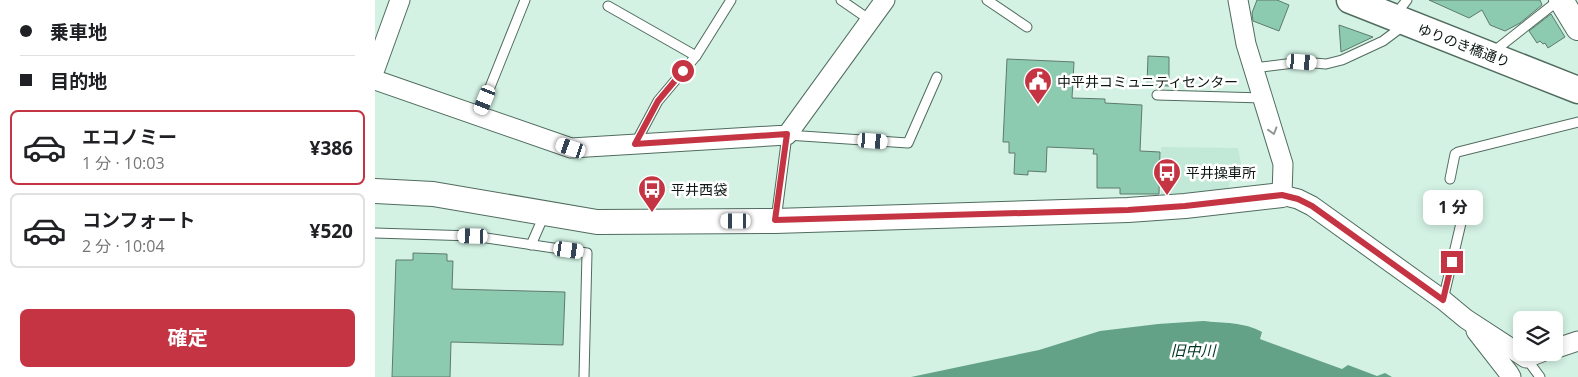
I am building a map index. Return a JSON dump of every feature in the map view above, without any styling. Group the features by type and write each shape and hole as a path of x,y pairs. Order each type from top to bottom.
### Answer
{"main road":[{"name":"ゆりのき橋通り","path":"1350,0 1402,13 1489,55 1578,90"}],"street":[{"path":"375,69 400,0"},
{"path":"375,80 571,148 787,134 885,0"},
{"path":"1238,0 1246,44 1283,164 1282,195"},
{"path":"1560,0 1578,28"},
{"path":"375,191 433,194 597,222 775,220 1128,210 1185,206 1282,195 1298,199 1312,206 1443,300 1466,319 1513,344"},
{"path":"1466,319 1511,377"},
{"path":"1563,346 1578,341"}],"lane":[{"path":"478,117 525,0"},
{"path":"635,144 658,101 696,56 731,0"},
{"path":"841,0 870,20"},
{"path":"987,0 1027,27"},
{"path":"1489,55 1560,0"},
{"path":"608,6 696,56"},
{"path":"1254,68 1302,62 1326,64 1342,60 1383,41 1402,13"},
{"path":"775,220 787,134 908,143 937,77"},
{"path":"1157,95 1263,98"},
{"path":"1450,179 1455,154 1458,152 1578,122"},
{"path":"1443,300 1465,206"},
{"path":"531,245 545,213"},
{"path":"375,233 473,236 587,253 584,377"},
{"path":"1536,361 1540,377"}],"shaded area":[{"path":"1161,147 1238,148 1242,168 1231,170 1229,188 1203,197 1161,199"}],"water":[{"name":"旧中川","path":"1203,321 1248,326 1262,332 1260,339 1342,369 1348,365 1377,376 1385,373 1392,377 911,377 1039,350 1100,331"}],"building":[{"path":"1257,0 1277,0 1289,5 1279,31 1253,21 1252,13"},
{"path":"1429,0 1540,0 1542,5 1520,23 1505,31 1490,25 1482,10 1469,18"},
{"path":"1551,14 1565,37 1548,48 1545,43 1543,44 1540,41 1537,43 1529,31"},
{"path":"1339,25 1373,37 1341,52"},
{"path":"1148,56 1169,57 1169,86 1147,85"},
{"path":"1007,59 1074,62 1072,98 1105,99 1105,103 1142,105 1140,151 1160,152 1159,194 1120,194 1120,188 1097,188 1097,154 1093,154 1094,149 1047,147 1046,172 1028,171 1028,175 1014,174 1015,153 1009,153 1009,142 1003,142"},
{"path":"413,253 447,254 447,261 453,261 452,289 565,292 563,345 451,342 450,377 392,377 396,260 413,260"}],"place":[{"name":"中平井コミュニティセンター","path":"1038,105"},
{"name":"平井操車所","path":"1167,196"},
{"name":"平井西袋","path":"652,213"}],"route":[{"path":"683,71 658,101 635,144 787,134 775,220 1128,210 1185,206 1282,195 1298,199 1312,206 1443,300 1452,262"}]}
